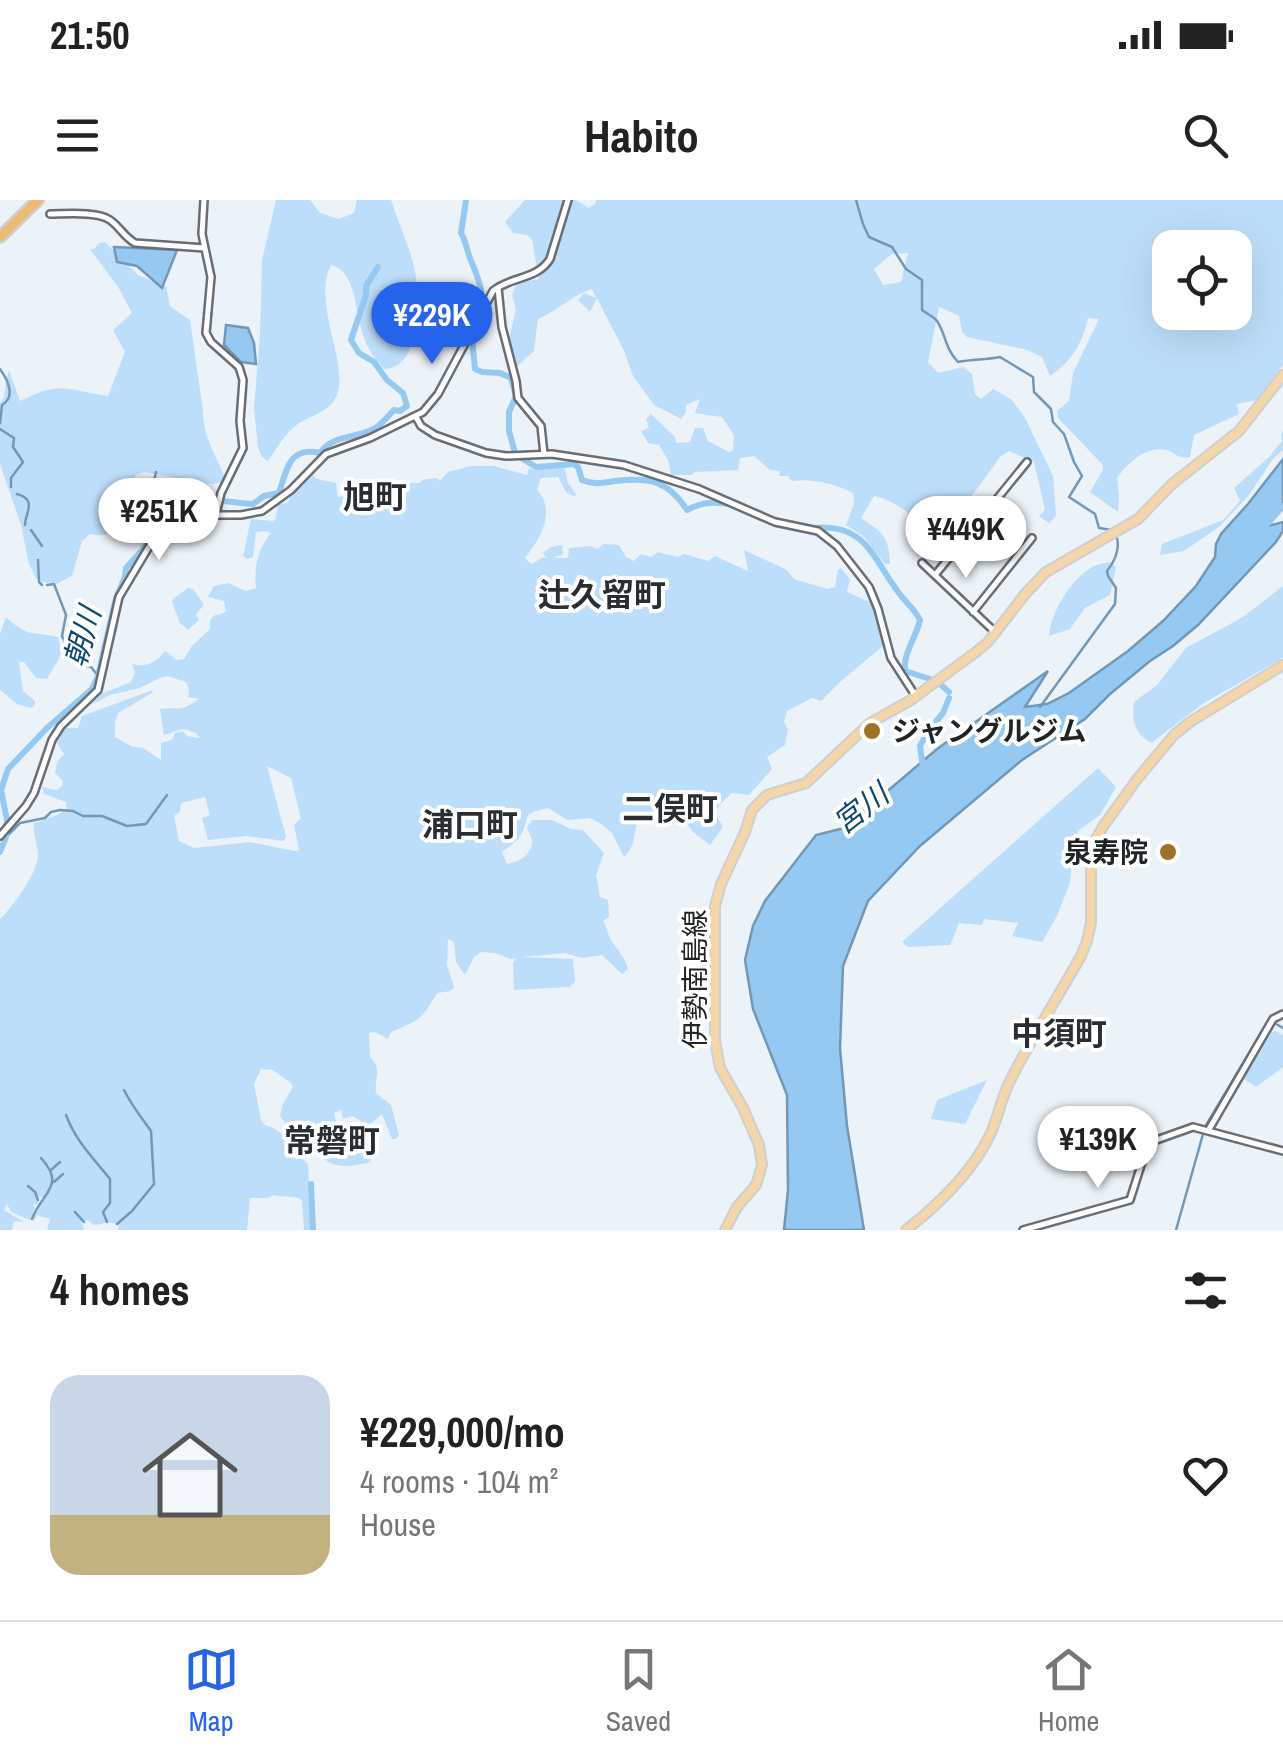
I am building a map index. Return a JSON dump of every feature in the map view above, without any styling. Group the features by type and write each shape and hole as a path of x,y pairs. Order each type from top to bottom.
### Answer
{"highway":[{"path":"0,234 36,200"}],"main road":[{"name":"伊勢南島線","path":"725,1230 762,1173 759,1144 744,1108 724,1077 716,1052 714,917 721,884 752,810 779,790 806,783 870,722 916,696 976,652 1046,572 1138,518 1172,484 1238,431 1283,375"},
{"path":"906,1230 933,1210 984,1146 1010,1079 1081,956 1090,923 1090,856 1104,824 1174,734 1283,665"}],"street":[{"path":"204,200 202,226 211,276 206,333 240,367 244,380 240,421 243,448 219,499 216,515"},
{"path":"0,836 34,793 52,740 61,726 98,690 119,597 155,535 182,515 241,516 262,511 291,490 326,454 370,438 426,410 489,297 508,281 536,274 546,266 568,200"},
{"path":"50,214 103,216 135,243 205,248"},
{"path":"498,287 502,327 518,398 542,428 544,454"},
{"path":"416,417 421,426 435,435 486,453 544,454 608,462 729,500 761,517 818,531 838,546 872,593 889,652 916,696"},
{"path":"935,575 1027,462"},
{"path":"973,612 1032,538"},
{"path":"922,563 996,633"},
{"path":"1205,1131 1272,1021 1283,1014"},
{"path":"1023,1230 1130,1200 1148,1143 1184,1129 1283,1151"}],"shaded area":[{"path":"276,200 310,200 320,213 339,219 354,213 357,200 391,200 414,267 418,311 406,357 396,366 384,369 365,340 346,275 331,265 325,297 339,369 336,397 324,410 293,428 268,461 258,448 254,408 262,260"},
{"path":"525,200 576,200 589,208 596,200 1283,200 1283,365 1257,400 1237,404 1239,414 1194,435 1190,457 1159,449 1132,462 1117,478 1118,512 1090,492 1103,470 1102,464 1058,418 1057,411 1069,401 1073,373 1099,319 1088,318 1075,351 1050,376 1042,357 967,337 959,316 939,307 928,362 938,373 963,367 972,374 975,394 981,399 993,389 1011,399 1024,416 1053,476 1056,516 1049,523 1039,516 1045,510 1034,462 1009,451 957,510 935,522 924,521 874,496 861,518 886,541 890,564 885,564 864,537 846,525 854,504 853,493 846,489 815,481 792,481 754,456 740,458 738,470 671,475 659,445 648,443 641,431 649,428 646,419 651,414 675,437 676,443 690,442 695,428 703,428 708,441 729,452 733,450 734,435 722,417 695,413 700,399 686,405 681,419 654,405 633,376 597,298 590,312 578,300 584,293 596,298 592,289 578,295 538,319 534,351 514,369 510,335 516,309 512,295 517,283 539,279 532,240 513,233 505,222","holes":["908,253 901,282 883,285 874,269 892,254"]},
{"path":"105,242 138,275 166,286 170,306 190,320 205,430 225,478 212,484 144,472 136,475 130,514 122,527 105,535 90,534 82,541 72,576 56,584 43,582 36,578 29,564 21,525 0,464 0,404 9,370 20,401 55,389 108,396 125,352 113,330 132,313 90,249"},
{"path":"114,247 177,250 162,288 137,266 117,262"},
{"path":"226,325 248,328 256,364 241,362 224,345"},
{"path":"1283,431 1283,450 1220,526 1184,551 1160,555 1162,544 1223,520 1240,501 1234,488 1269,457 1282,441"},
{"path":"1283,459 1283,504 1264,527 1283,522 1276,542 1198,625 1110,694 1085,719 1022,760 920,846 868,901 843,966 840,1048 847,1126 864,1230 784,1230 788,1190 787,1095 753,1009 745,960 753,926 765,901 816,835 844,828 937,749 1048,671 1025,707 1047,704 1069,693 1128,651 1196,586 1215,557 1221,534"},
{"path":"470,466 494,466 527,475 529,468 564,466 568,483 577,495 566,492 558,477 541,478 537,490 543,498 546,516 541,534 525,558 531,564 547,559 543,553 551,547 562,545 563,554 553,558 568,558 569,548 598,549 603,544 619,545 626,557 634,561 641,554 651,557 658,552 708,561 715,556 748,571 744,550 787,570 794,579 827,589 835,587 841,568 850,579 847,592 874,604 883,646 821,701 812,698 787,711 785,745 767,757 772,769 749,795 732,793 719,805 715,813 723,827 710,845 693,832 682,816 641,814 624,857 612,833 590,818 567,820 548,808 528,816 519,838 502,852 507,864 530,850 532,840 527,827 532,820 552,820 583,830 604,853 596,875 600,897 608,900 609,917 603,921 628,969 622,974 602,955 522,957 573,959 575,982 569,987 514,990 516,958 481,952 465,975 456,962 454,942 448,939 447,965 454,987 451,991 437,993 419,1018 391,1032 388,1039 369,1033 370,1057 377,1070 376,1093 391,1105 399,1135 392,1139 382,1114 367,1124 352,1116 343,1119 341,1110 334,1113 339,1126 371,1146 374,1155 370,1162 350,1166 326,1160 306,1136 280,1116 293,1087 291,1083 273,1070 261,1069 254,1084 261,1120 285,1136 308,1165 312,1230 304,1230 302,1200 274,1195 250,1198 247,1230 118,1230 119,1226 113,1223 94,1225 87,1220 82,1223 84,1230 47,1230 50,1219 37,1215 34,1221 33,1218 45,1198 37,1196 38,1204 33,1205 30,1220 11,1212 7,1204 4,1210 24,1222 14,1221 12,1230 0,1230 0,919 37,863 34,823 67,809 66,802 44,794 42,787 56,790 62,786 63,781 55,773 64,754 57,743 65,728 78,728 82,716 153,690 118,713 115,737 161,760 161,743 172,740 175,733 183,731 187,736 200,738 183,729 164,735 160,709 183,708 199,699 188,697 186,682 167,676 91,705 101,694 131,682 135,672 132,664 150,663 164,652 176,660 184,659 210,629 210,620 226,611 224,601 208,597 214,586 228,583 246,591 256,588 257,559 271,533 256,532 253,557 247,559 243,556 251,519 273,521 278,504 288,503 313,475 336,483 338,497 354,487 363,494 393,483 420,483 436,478 440,481 448,472","holes":["267,766 291,778 301,818 294,825 299,850 250,842 194,848 179,841 174,816 180,812 181,803 205,797 210,815 202,818 208,840 247,836 284,841"]},
{"path":"1110,562 1116,567 1110,595 1085,608 1070,629 1049,636 1070,587 1094,566"},
{"path":"1283,586 1283,658 1204,703 1151,743 1145,739 1135,726 1134,702 1157,685 1186,648 1243,617"},
{"path":"188,588 204,605 196,614 199,620 188,630 180,623 172,602"},
{"path":"6,617 26,631 58,637 60,644 60,655 47,679 36,678 24,662 19,662 23,691 35,701 31,708 17,704 0,690 0,634"},
{"path":"1098,768 1116,787 1100,815 1078,831 1070,883 1042,942 1012,936 1018,923 984,919 982,925 959,923 950,945 908,947 902,942"},
{"path":"1276,1031 1283,1035 1283,1067 1256,1087 1241,1077"},
{"path":"987,1080 965,1124 931,1119 937,1100"}],"waterway":[{"path":"466,200 461,233 481,298 463,329 472,339 475,369 511,378 516,396 509,412 509,431 515,453"},
{"path":"856,200 869,237 892,247 906,269 922,280 922,310 937,321 958,362 1000,357 1033,377 1034,392 1051,409 1053,422 1064,434 1082,476 1069,497 1095,514 1099,528 1112,530"},
{"name":"朝川","path":"0,852 7,820 1,790 8,769 92,689 126,568 161,523 158,510 162,499 193,495 203,504 253,504 264,496 279,493 287,468 296,456 320,453 338,440 368,431 394,410 407,406 403,393 374,362 359,353 351,340 366,286 378,267"},
{"path":"0,369 10,393 2,405 0,423"},
{"path":"0,429 14,438 13,447 23,462 11,478 11,487"},
{"path":"520,457 536,467 574,464 582,480 590,483 656,483 672,492 687,510 705,503 734,504"},
{"path":"156,472 153,485 158,510"},
{"path":"17,494 29,503 25,525"},
{"name":"宮川","path":"1258,535 1283,506"},
{"path":"813,528 844,530 872,553 920,620 905,671 933,680"},
{"path":"31,530 42,546"},
{"path":"1040,707 1115,604 1116,588 1107,571 1116,554 1116,535"},
{"path":"38,560 42,585"},
{"path":"47,585 54,584 66,615 62,636 67,647 66,659 91,667 98,676"},
{"path":"938,682 949,692"},
{"path":"923,767 920,746 949,698"},
{"path":"6,837 20,823 60,810 102,816 127,826 146,824 167,795"},
{"path":"1176,1230 1205,1127 1269,1020 1283,1028"},
{"path":"117,1224 154,1184 151,1131 124,1090"},
{"path":"66,1115 80,1141 110,1179 110,1203 103,1212 107,1222"},
{"path":"32,1219 52,1183 41,1158"},
{"path":"51,1170 60,1162"},
{"path":"54,1182 63,1174"},
{"path":"311,1184 313,1230"},
{"path":"28,1186 38,1200"},
{"path":"75,1212 84,1222"}],"place":[{"name":"ジャングルジム","path":"872,731"},
{"name":"泉寿院","path":"1168,852"}],"district":[{"name":"旭町","path":"375,497"},
{"name":"辻久留町","path":"602,595"},
{"name":"二俣町","path":"670,809"},
{"name":"浦口町","path":"470,825"},
{"name":"中須町","path":"1059,1034"},
{"name":"常磐町","path":"332,1141"}]}
